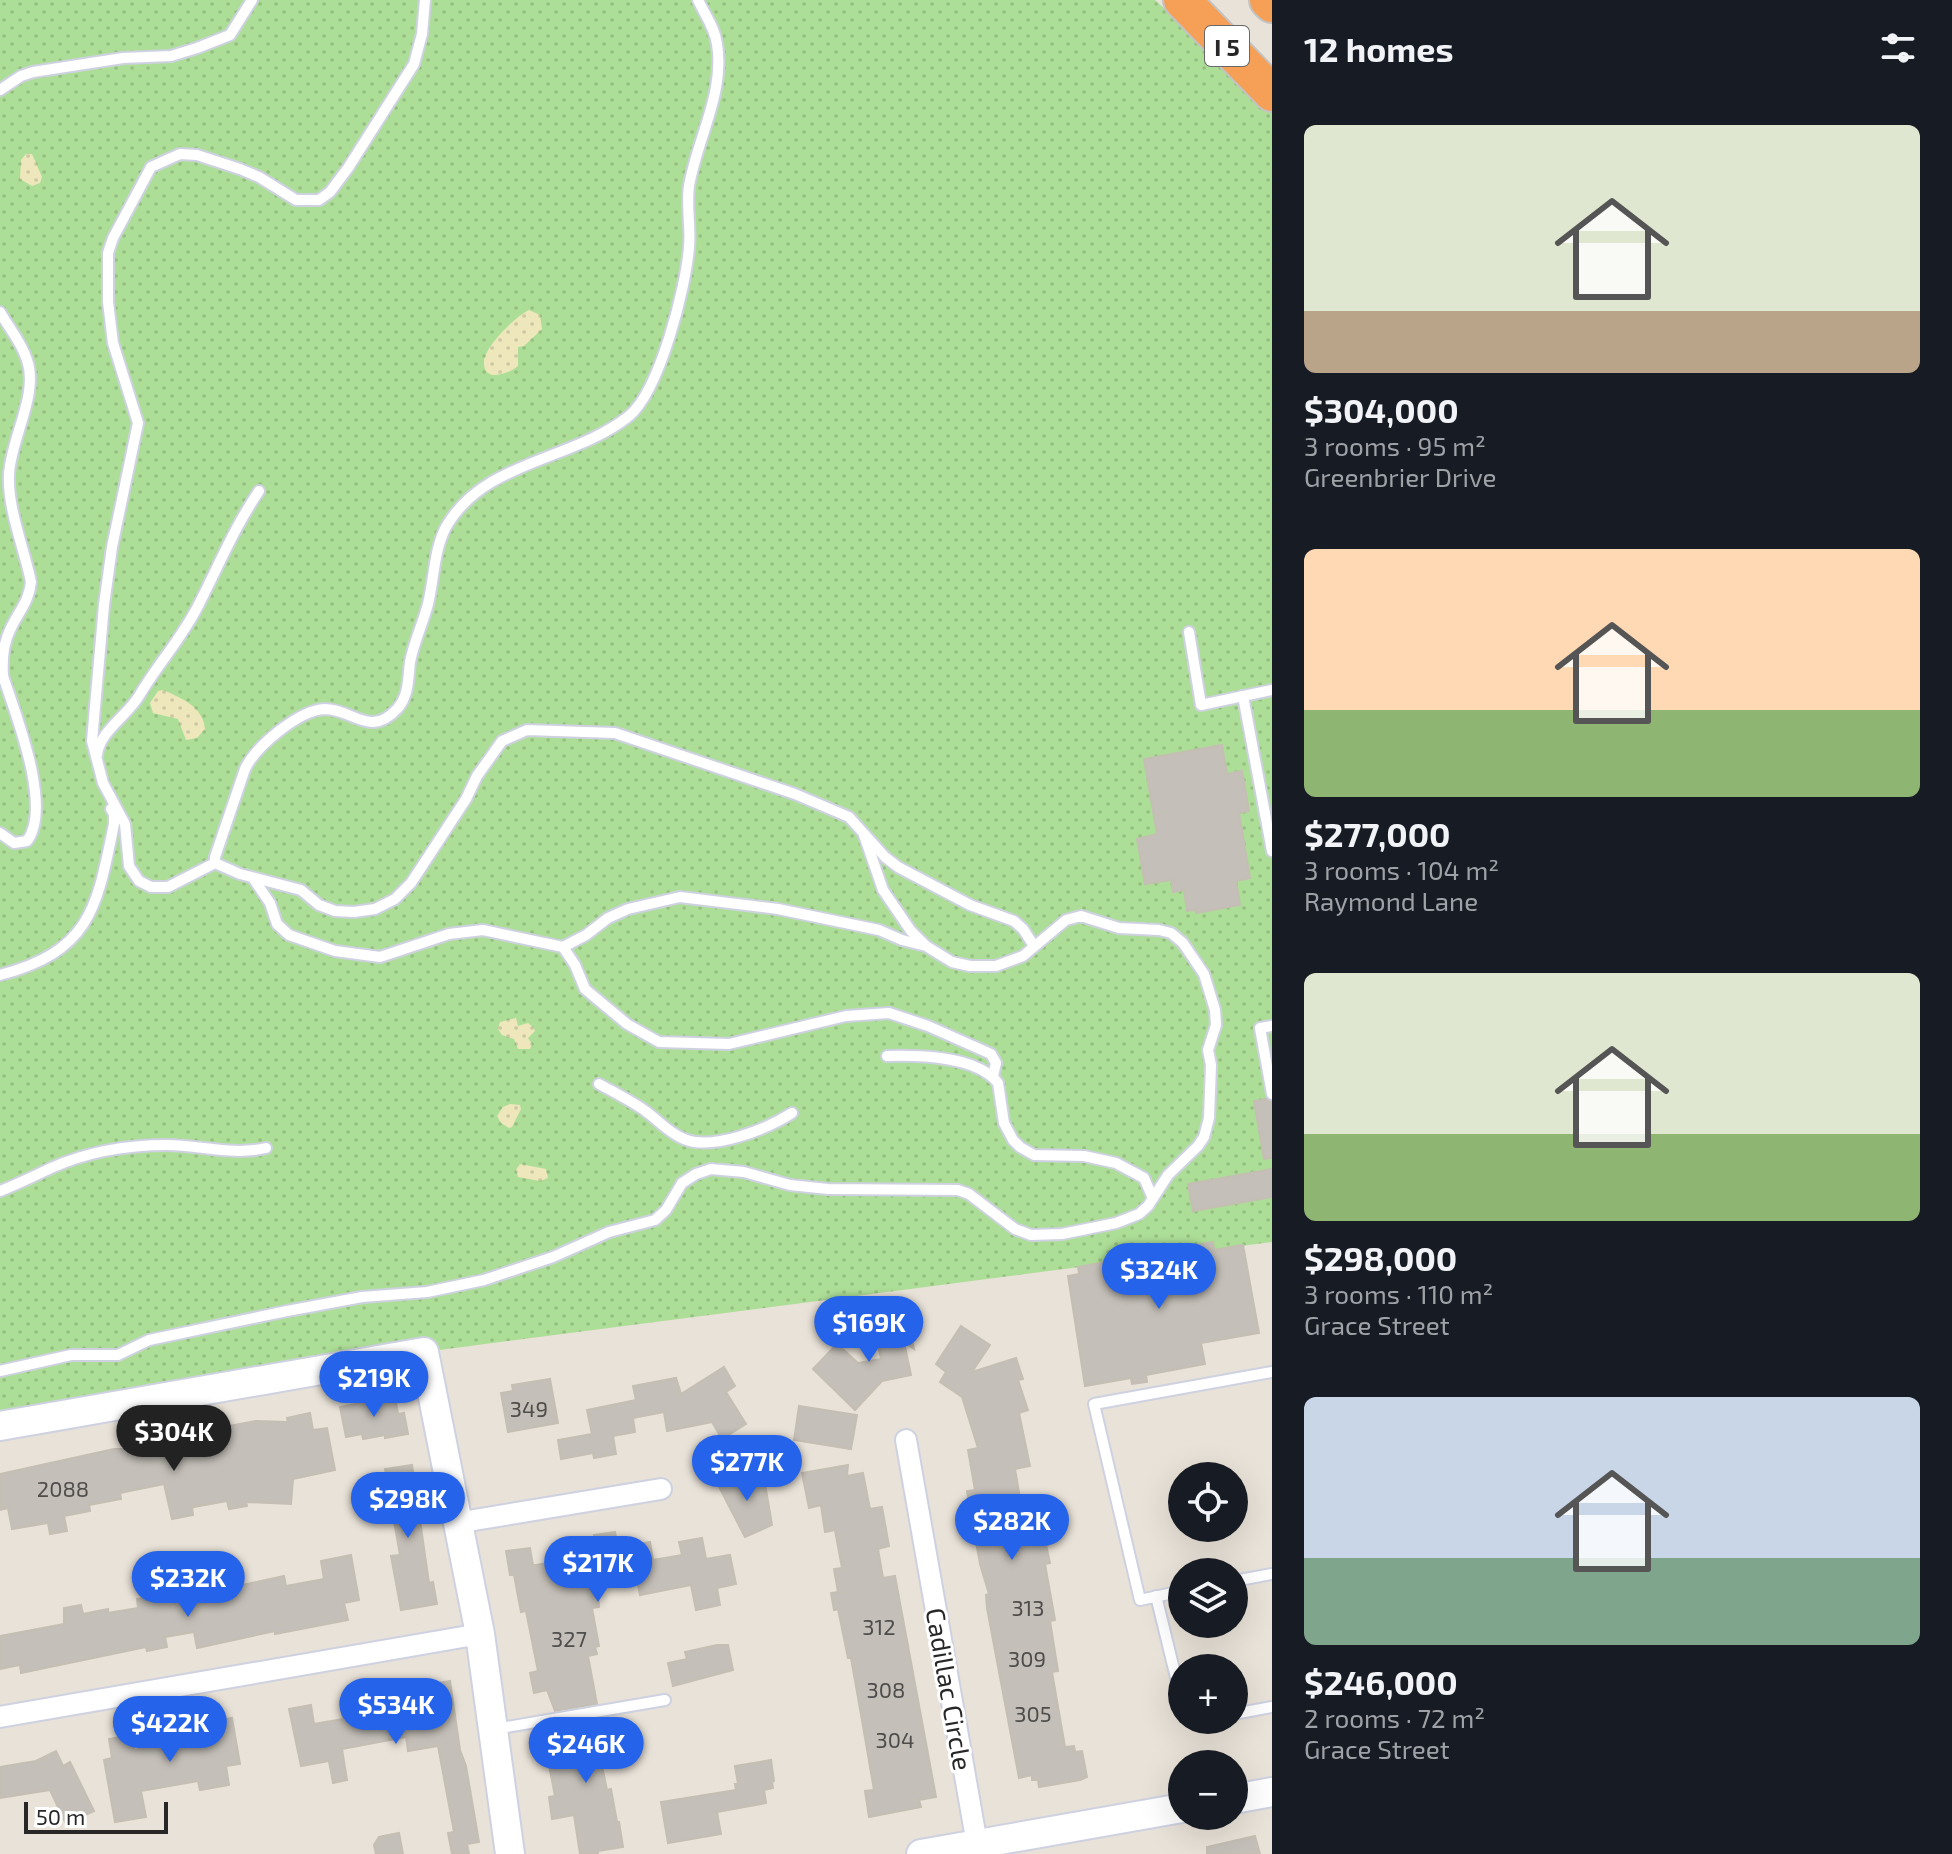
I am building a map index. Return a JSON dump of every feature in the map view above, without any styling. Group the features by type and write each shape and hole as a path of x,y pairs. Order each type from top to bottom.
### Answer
{"highway":[{"name":"I 5","path":"1182,0 1272,93"}],"street":[{"path":"0,1426 424,1352 480,1634 510,1854"},
{"name":"Cadillac Circle","path":"906,1440 977,1844"},
{"path":"456,1523 661,1489"},
{"path":"0,1717 480,1634"},
{"path":"1248,1796 1272,1792"},
{"path":"921,1854 1168,1810"}],"lane":[{"path":"0,90 33,72 123,58 171,56 197,48 230,35 252,0"},
{"path":"0,975 44,959 80,931 98,898 114,824 114,814 106,803 92,741 93,713 112,547 138,423 117,360 111,324 107,267 113,238 151,167 180,154 197,155 240,169 296,200 319,200 330,192 414,64 422,34 425,0"},
{"path":"215,863 245,769 251,756 263,743 302,718 323,709 364,722 376,722 398,708 405,696 444,530 473,493 612,427 631,414 646,396 677,310 689,250 688,190 716,86 717,44 713,27 698,0"},
{"path":"0,312 21,345 31,374 9,473 30,590 26,604 8,632 3,676 33,774 36,802 33,830 27,841 14,843 0,833"},
{"path":"96,761 97,748 130,710 198,607 227,542 259,491"},
{"path":"1189,632 1201,705 1272,690"},
{"path":"1243,696 1272,851"},
{"path":"103,783 125,824 129,866 139,881 151,887 168,887 215,863 253,878 301,890 319,905 335,911 354,912 375,909 395,899 411,883 502,741 527,730 627,736 849,817 898,867 970,905 1014,921 1034,946"},
{"path":"0,1371 71,1355 118,1355 149,1340 287,1311 362,1297 427,1292 484,1280 553,1257 609,1232 655,1220 666,1210 682,1183 711,1169 744,1172 790,1185 828,1189 958,1190 969,1194 1015,1229 1031,1235 1044,1236 1125,1220 1139,1214 1177,1166 1198,1146 1207,1128 1211,1085 1208,1050 1216,1025 1210,989 1192,953 1171,933 1119,928 1081,916 1066,920 1023,956 1006,963 970,966 952,962 926,946 911,931 883,890 862,831"},
{"path":"253,878 270,903 277,924 289,935 335,951 380,957 449,934 483,930 563,947 585,989 592,996 627,1024 659,1042 729,1044 846,1016 889,1013 928,1026 991,1054 996,1063 993,1076 1001,1092 1004,1123 1008,1132 1028,1152 1042,1156 1089,1156 1116,1163 1148,1184 1152,1196"},
{"path":"563,947 628,909 680,897 827,918 879,930 926,946"},
{"path":"1272,1026 1260,1028 1272,1094"},
{"path":"887,1056 937,1057 993,1076"},
{"path":"599,1084 647,1112 663,1128 692,1142 744,1135 769,1127 792,1113"},
{"path":"0,1191 53,1167 106,1150 167,1145 238,1151 266,1148"},
{"path":"1137,1174 1160,1174 1177,1166"},
{"path":"1168,1594 1140,1600 1094,1404 1272,1372"},
{"path":"1248,1578 1272,1574"},
{"path":"1156,1596 1170,1654"},
{"path":"493,1730 665,1700"},
{"path":"1248,1711 1272,1707"}],"green space":[{"path":"0,0 1155,0 1272,106 1272,1242 424,1352 0,1427"}],"sand":[{"path":"26,154 32,154 42,177 40,183 32,186 20,179 21,160"},
{"path":"529,310 540,315 542,329 524,346 518,347 518,366 503,374 488,373 484,362 489,348 509,325"},
{"path":"163,690 196,709 205,729 197,738 186,740 178,719 153,713 150,703 158,691"},
{"path":"516,1018 518,1026 528,1023 534,1028 535,1031 528,1038 532,1044 530,1049 518,1049 514,1039 502,1035 498,1029 500,1022"},
{"path":"520,1105 521,1109 509,1128 497,1116 503,1107"},
{"path":"520,1164 546,1169 548,1178 540,1181 518,1177 516,1170"}],"building":[{"path":"1222,745 1227,774 1242,771 1249,811 1239,813 1250,878 1236,881 1240,905 1196,913 1196,910 1187,911 1184,890 1173,892 1171,880 1145,884 1137,839 1157,834 1144,759"},
{"path":"1266,1099 1272,1102 1272,1158 1264,1159 1254,1101"},
{"path":"1272,1169 1272,1197 1193,1211 1188,1184"},
{"path":"1213,1242 1214,1250 1243,1245 1259,1333 1201,1343 1205,1364 1146,1375 1147,1382 1132,1384 1131,1378 1085,1386 1068,1276 1079,1274 1078,1267"},
{"path":"907,1317 914,1349 904,1342 911,1375 882,1381 855,1410 813,1369 837,1344 858,1363 881,1359 874,1324"},
{"path":"961,1326 990,1345 972,1372 1016,1358 1023,1379 1018,1380 1028,1410 1019,1413 1030,1466 1015,1469 1022,1510 1027,1509 1031,1533 1043,1531 1050,1563 1045,1564 1055,1620 1050,1621 1058,1671 1052,1672 1065,1747 1074,1746 1075,1752 1082,1751 1087,1777 1080,1780 1039,1787 1038,1780 1032,1780 1032,1775 1019,1778 987,1608 986,1595 989,1594 980,1564 967,1491 975,1490 968,1450 978,1448 962,1397 940,1382 946,1372 936,1364"},
{"path":"724,1367 735,1386 726,1392 746,1424 722,1439 712,1422 667,1431 664,1412 633,1418 635,1432 613,1436 616,1454 594,1458 593,1453 561,1459 558,1440 592,1434 587,1410 636,1400 633,1386 676,1378 681,1394"},
{"path":"550,1379 558,1423 508,1432 501,1393 513,1391 512,1385"},
{"path":"395,1396 398,1414 404,1413 408,1434 385,1438 385,1435 363,1439 362,1434 346,1437 340,1407"},
{"path":"799,1406 857,1415 851,1449 794,1440"},
{"path":"310,1413 313,1430 327,1428 335,1470 293,1479 291,1504 246,1502 247,1506 229,1509 227,1501 194,1507 193,1515 172,1519 164,1484 120,1493 121,1499 89,1505 90,1511 64,1516 67,1531 50,1534 48,1523 12,1529 8,1508 0,1510 0,1474 114,1449 167,1442 169,1452 211,1444 208,1430 256,1421 288,1422 287,1418"},
{"path":"412,1465 429,1583 433,1582 437,1604 401,1610 391,1556 400,1555 394,1521 383,1523 380,1503 391,1501 385,1469"},
{"path":"848,1465 847,1476 863,1473 870,1509 882,1507 889,1546 878,1549 883,1578 895,1576 936,1797 919,1800 921,1807 869,1817 865,1791 874,1790 851,1658 848,1658 838,1609 834,1610 831,1593 838,1592 834,1569 842,1568 835,1530 825,1532 821,1505 809,1508 802,1473"},
{"path":"747,1470 755,1488 765,1484 772,1525 745,1537 717,1483"},
{"path":"615,1532 618,1548 650,1542 653,1560 682,1555 679,1542 702,1538 706,1559 730,1555 736,1584 717,1588 720,1605 696,1610 691,1585 640,1595 636,1575 597,1582 599,1607 592,1608 599,1646 595,1647 597,1654 588,1656 597,1704 555,1711 547,1690 534,1693 530,1673 538,1671 526,1611 521,1612 506,1551 530,1548 533,1565 536,1565 596,1551 594,1535"},
{"path":"351,1555 359,1600 344,1603 348,1620 275,1634 275,1631 197,1648 194,1632 165,1637 167,1647 147,1651 146,1647 21,1673 20,1665 0,1669 0,1636 64,1624 64,1608 81,1605 83,1614 108,1609 108,1613 138,1608 137,1599 158,1595 158,1598 210,1589 210,1592 284,1576 286,1586 324,1579 321,1561"},
{"path":"728,1645 733,1670 673,1686 668,1663 687,1659 685,1652"},
{"path":"450,1681 479,1842 467,1844 469,1854 452,1854 448,1833 454,1832 438,1746 408,1751 406,1737 342,1749 347,1780 333,1783 329,1761 301,1766 289,1709 311,1705 314,1724 343,1719 340,1701 360,1697 363,1712 388,1707 391,1718 423,1700 421,1686"},
{"path":"232,1718 240,1764 226,1766 229,1785 200,1790 198,1781 141,1791 146,1817 115,1822 104,1760 112,1758 109,1739 131,1735 134,1750 164,1744 161,1731"},
{"path":"601,1719 603,1726 615,1724 620,1748 599,1752 607,1790 611,1789 623,1847 598,1851 598,1854 580,1854 574,1815 552,1819 549,1797 555,1796 547,1755 560,1753 558,1726"},
{"path":"56,1751 63,1766 70,1762 94,1811 66,1824 50,1790 0,1798 0,1767 36,1761"},
{"path":"771,1760 774,1781 773,1788 764,1790 766,1803 717,1812 721,1834 668,1843 661,1802 736,1790 735,1766"},
{"path":"399,1833 403,1854 376,1854 374,1845 379,1837"},
{"path":"1255,1836 1260,1854 1207,1854 1207,1847"}]}
